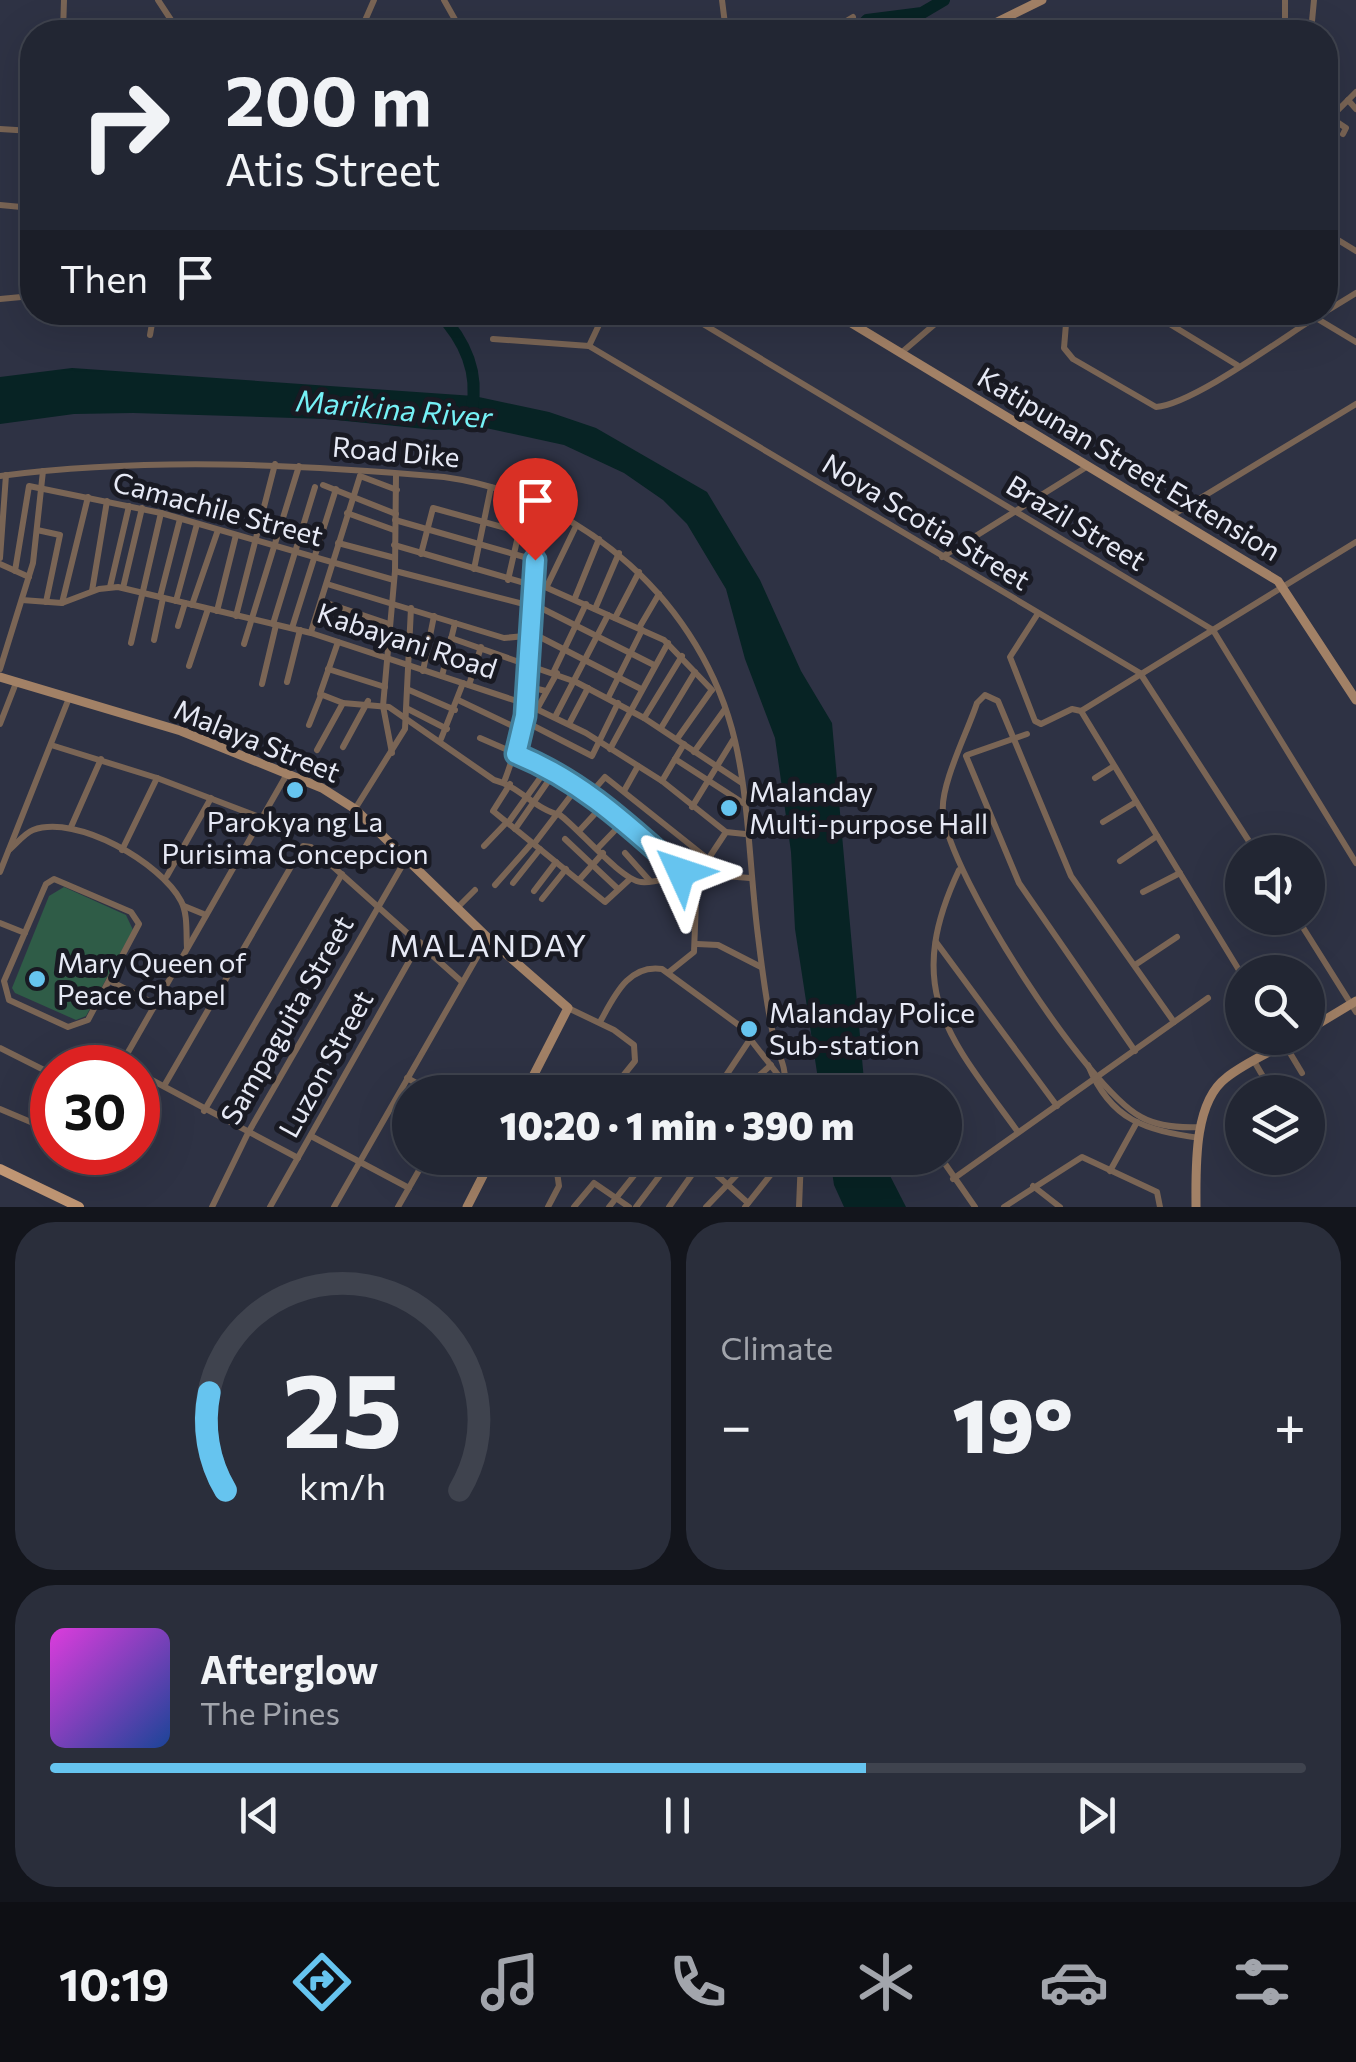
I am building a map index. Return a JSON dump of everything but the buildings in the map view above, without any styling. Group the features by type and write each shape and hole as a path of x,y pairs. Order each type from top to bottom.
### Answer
{"main road":[{"path":"1,1172 79,1207"}],"street":[{"path":"1001,20 1042,0"},
{"path":"848,20 853,17"},
{"path":"1338,110 1356,92"},
{"path":"1348,100 1356,109"},
{"path":"1338,124 1346,128 1343,134"},
{"path":"150,335 152,325"},
{"path":"589,346 599,325"},
{"name":"Brazil Street","path":"704,325 1213,630 1356,863"},
{"name":"Katipunan Street Extension","path":"855,325 1284,586 1356,700"},
{"path":"901,353 933,325"},
{"path":"1066,325 1064,348 1073,359 1156,407 1170,406 1303,325"},
{"path":"1171,325 1237,365"},
{"path":"1327,325 1356,342"},
{"name":"Nova Scotia Street","path":"493,338 589,346 1140,674 1245,835"},
{"path":"1171,516 1356,404"},
{"path":"236,616 275,464"},
{"name":"Road Dike","path":"3,475 275,464 444,477 492,487 526,500 620,553 659,594 687,632 725,709 742,783 762,967 783,1075"},
{"path":"244,644 299,466"},
{"path":"942,558 1088,466"},
{"path":"0,668 29,577 44,471"},
{"path":"311,633 361,473 396,490"},
{"path":"392,753 383,706 395,575 396,474"},
{"path":"3,475 0,561 29,577"},
{"name":"Camachile Street","path":"16,571 29,486 43,488 142,508 332,563 533,608 654,665"},
{"path":"262,684 294,550 318,486 336,489 427,530 535,560"},
{"path":"474,569 492,487"},
{"path":"287,682 314,557 336,489"},
{"path":"62,603 88,497"},
{"path":"508,580 526,500"},
{"path":"92,591 107,501"},
{"path":"110,587 129,506"},
{"path":"123,588 142,508"},
{"path":"421,554 433,508 540,537"},
{"path":"547,510 535,560 524,721 507,783 493,810 606,902 630,879"},
{"path":"130,643 161,513"},
{"path":"347,513 394,530"},
{"path":"154,640 180,519"},
{"path":"178,626 197,524"},
{"path":"547,586 576,526"},
{"path":"37,530 60,535 46,602"},
{"path":"184,603 218,530"},
{"path":"217,611 236,535"},
{"path":"574,598 599,539"},
{"path":"1036,615 1010,654 1035,721 1041,724 1072,708 1081,710 1356,542"},
{"path":"338,543 395,558"},
{"path":"394,546 508,580 547,586 640,629 682,656 714,689 662,780"},
{"path":"596,609 620,553"},
{"path":"554,718 598,636 639,572"},
{"path":"327,584 504,638 532,634 642,688"},
{"name":"Kabayani Road","path":"22,600 62,603 92,591 123,588 311,633 442,676 526,704 568,724 662,780 726,832"},
{"path":"608,698 659,594"},
{"path":"321,602 390,624"},
{"path":"537,709 586,604"},
{"path":"355,809 392,753 408,713 412,608"},
{"path":"189,666 208,609"},
{"path":"422,671 434,616"},
{"path":"442,676 455,623"},
{"path":"452,638 576,682 661,728 742,783"},
{"path":"309,725 338,642"},
{"path":"610,749 668,644"},
{"path":"441,740 481,647"},
{"path":"644,718 682,656"},
{"path":"328,669 385,687"},
{"path":"661,728 695,672"},
{"name":"Malaya Street","path":"0,677 180,731 288,773 355,809 488,938 568,1008"},
{"path":"0,724 16,683"},
{"path":"525,686 546,690"},
{"path":"568,724 588,688"},
{"path":"409,690 455,710"},
{"path":"320,694 342,703 368,702 408,713 447,730"},
{"path":"1174,1022 1072,876 998,701 985,695 977,703 942,808 959,869 991,930 1116,1104 1138,1121 1202,1133"},
{"path":"0,872 69,698"},
{"path":"458,700 522,730"},
{"path":"343,747 368,702"},
{"path":"317,750 342,703"},
{"path":"524,721 590,756 618,703"},
{"path":"694,752 725,709"},
{"path":"1081,710 1230,955"},
{"path":"408,713 494,780 507,783 579,831 630,879 651,882 681,872 750,878"},
{"path":"962,756 1027,734"},
{"path":"480,738 579,785 681,872"},
{"path":"692,807 734,739"},
{"path":"51,745 156,778 262,818"},
{"path":"962,756 1019,883 1135,1051"},
{"path":"71,826 101,759"},
{"path":"675,759 708,784 743,803"},
{"path":"624,791 638,766"},
{"path":"1094,778 1114,766"},
{"path":"484,846 533,799 552,769"},
{"path":"132,1045 288,773"},
{"path":"591,793 604,777 708,859"},
{"path":"122,850 156,778"},
{"path":"513,883 579,785"},
{"path":"166,876 210,798"},
{"path":"1103,822 1136,802"},
{"path":"579,831 604,804"},
{"path":"22,817 32,830"},
{"path":"579,880 624,821"},
{"path":"9,850 32,830 71,826 122,850 166,876 184,906 187,948"},
{"path":"668,972 691,958 697,944 697,875 726,832 746,834"},
{"path":"1120,861 1157,836"},
{"path":"565,839 618,889"},
{"path":"495,885 535,845"},
{"path":"164,1086 303,846 311,847 461,980"},
{"path":"624,853 651,882"},
{"name":"Sampaguita Street","path":"212,1207 248,1133 407,858"},
{"path":"534,892 556,862"},
{"path":"542,899 566,869"},
{"path":"959,869 935,941 939,1014 947,1034 1018,1132"},
{"path":"1143,892 1180,873"},
{"path":"204,1110 342,874"},
{"path":"62,879 132,912 139,929 88,1020 68,1027 9,1000 4,981 24,933 46,884 62,879"},
{"path":"457,908 474,890"},
{"path":"184,906 206,915"},
{"path":"680,910 695,908"},
{"path":"0,923 24,933"},
{"path":"1307,935 1354,1006 1325,1021"},
{"path":"1135,965 1177,937"},
{"path":"408,1075 488,938"},
{"path":"935,941 1057,1106"},
{"name":"Luzon Street","path":"270,1207 420,942"},
{"path":"697,944 716,944 762,967"},
{"path":"600,1022 633,974 654,968 668,972 751,1038 777,1075"},
{"path":"110,981 155,1004"},
{"path":"953,1179 1208,998"},
{"path":"534,1075 568,1008 628,1040 636,1050 635,1062 624,1075"},
{"path":"726,1075 751,1038"},
{"path":"0,1048 30,1063"},
{"path":"1196,1207 1202,1133 1218,1085 1264,1055"},
{"path":"1291,1055 1302,1073"},
{"path":"1254,1062 1262,1075"},
{"path":"760,1075 771,1065"},
{"path":"160,1084 298,1158"},
{"path":"334,1207 392,1104"},
{"path":"0,1109 30,1121"},
{"path":"1110,1171 1138,1121"},
{"path":"311,1136 409,1188"},
{"path":"1004,1207 1076,1158 1157,1192 1160,1207"},
{"path":"398,1207 416,1175"},
{"path":"466,1207 483,1175"},
{"path":"548,1207 559,1186 557,1175"},
{"path":"609,1207 634,1175"},
{"path":"636,1207 661,1175"},
{"path":"669,1207 690,1175"},
{"path":"719,1175 746,1205 770,1175"},
{"path":"706,1207 736,1175"},
{"path":"798,1207 800,1175"},
{"path":"951,1175 975,1207"},
{"path":"574,1207 594,1184 628,1207"},
{"path":"1033,1186 1060,1207"}],"green space":[{"path":"64,887 126,915 133,930 86,1016 76,1020 15,993 12,988 49,896"}],"water":[{"name":"Marikina River","path":"72,368 474,396 549,412 596,428 707,492 760,580 801,671 832,723 863,1075 817,1075 795,929 791,852 775,738 745,659 726,589 687,524 663,500 624,473 564,445 486,428 435,430 326,419 133,413 74,414 0,424 0,377"},
{"path":"833,1175 890,1175 906,1207 844,1207"}],"waterway":[{"path":"867,20 922,13 944,0"},
{"name":"Marikina River","path":"449,325 471,368 472,408"}],"place":[{"name":"Parokya ng La Purisima Concepcion","path":"295,790"},
{"name":"Malanday Multi-purpose Hall","path":"729,808"},
{"name":"Mary Queen of Peace Chapel","path":"37,979"},
{"name":"Malanday Police Sub-station","path":"749,1029"}],"district":[{"name":"MALANDAY","path":"489,946"}],"route":[{"path":"535,560 525,716 516,754 558,772 591,793 681,872"}]}
